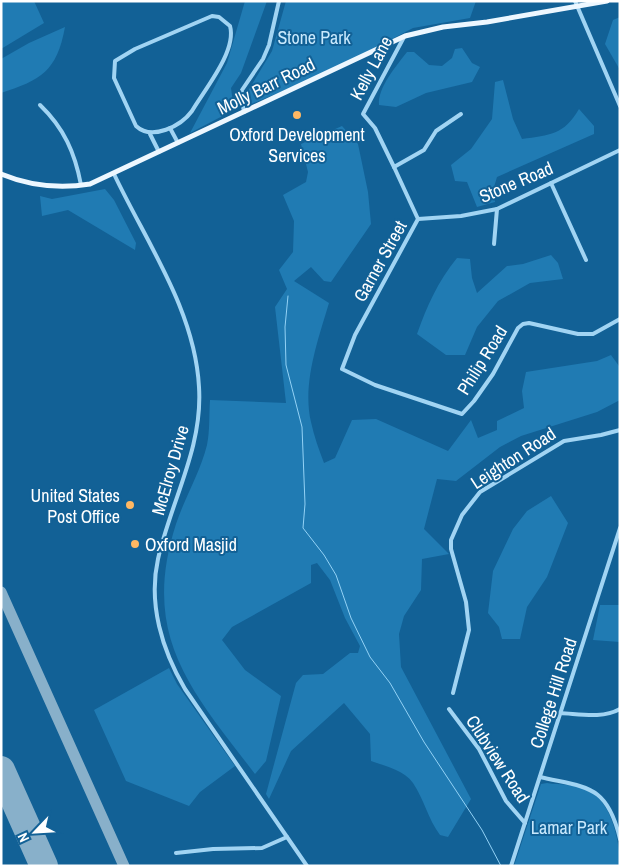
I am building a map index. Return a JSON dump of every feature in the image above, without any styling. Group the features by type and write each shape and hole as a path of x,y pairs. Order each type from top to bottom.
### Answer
{"main road":[{"name":"Molly Barr Road","path":"1,174 34,185 82,186 114,174 405,36 443,27 607,1"}],"street":[{"path":"244,112 241,96 242,90 263,59 279,1"},
{"path":"575,1 620,106"},
{"path":"212,16 219,17 230,26 232,33 226,56 187,118 170,128 150,134 141,131 136,126 114,78 114,61 120,56 212,16"},
{"name":"Kelly Lane","path":"363,114 405,36"},
{"path":"40,105 50,115 68,140 74,153 82,186"},
{"name":"Garner Street","path":"342,369 355,335 418,219 374,125 363,114"},
{"path":"394,167 424,150 436,131 461,114"},
{"path":"170,128 178,144"},
{"path":"150,134 159,152"},
{"name":"Stone Road","path":"418,219 461,216 497,209 620,150"},
{"name":"McElroy Drive","path":"114,174 176,299 190,332 198,369 199,415 195,438 158,561 155,590 161,638 171,664 185,689 307,866"},
{"path":"551,183 586,260"},
{"path":"494,244 497,209"},
{"name":"Philip Road","path":"342,369 375,385 462,414 484,387 518,328 523,324 529,323 578,334 592,334 620,319"},
{"name":"Leighton Road","path":"453,693 469,630 466,602 451,549 451,540 462,515 480,492 564,441 620,430"},
{"name":"College Hill Road","path":"512,866 620,528"},
{"name":"Clubview Road","path":"449,709 479,749 506,801 526,823"},
{"path":"560,713 598,715 611,714 620,709"},
{"path":"540,777 590,789 598,795 610,813 620,839"},
{"path":"176,853 213,849 262,848 287,836"}],"green space":[{"path":"1,1 34,1 44,23 1,49"},
{"path":"245,1 267,1 241,73 231,88 234,110 190,133 227,63"},
{"name":"Stone Park","path":"286,1 476,1 470,18 413,28 335,69 249,105 246,96 272,51"},
{"path":"620,17 620,70 605,44 613,20"},
{"path":"65,27 57,54 45,72 27,83 1,93 1,59 29,43"},
{"path":"462,48 472,63 480,67 472,82 426,93 396,107 379,105 379,98 384,84 407,52 414,52 429,65 442,66 452,58 455,49"},
{"path":"503,80 513,119 522,139 548,135 562,129 579,109 594,126 594,134 497,177 494,187 495,202 477,207 467,182 455,181 451,165 471,149 492,119 495,82"},
{"path":"342,126 358,144 368,192 371,224 331,282 324,281 311,267 294,281 329,303 312,362 308,393 311,422 324,463 335,458 352,420 376,419 448,451 471,420 478,438 497,430 497,421 524,408 522,391 526,372 597,361 611,355 619,366 620,400 597,412 521,436 500,447 456,481 437,479 424,529 449,554 422,559 421,590 404,616 399,634 401,667 471,799 448,837 440,835 417,789 405,775 371,761 370,734 344,703 291,751 269,799 266,794 296,683 303,675 323,674 350,653 358,653 360,646 345,618 330,580 317,563 311,565 311,583 232,627 222,640 245,670 281,696 266,761 255,774 192,688 178,660 168,630 164,598 166,563 176,524 207,445 210,400 286,403 275,307 287,289 279,270 293,252 294,221 283,195 306,182 308,172 301,144"},
{"path":"105,189 114,200 136,243 135,250 68,210 42,216 40,196 52,199"},
{"path":"551,255 558,263 563,279 530,283 498,301 477,327 465,355 446,355 417,334 434,294 457,258 470,259 472,278 477,293 507,266 523,264"},
{"path":"551,496 568,523 547,577 527,607 520,639 502,639 499,627 488,613 493,571 513,529 527,511"},
{"path":"600,605 620,605 620,642 593,640"},
{"path":"169,668 177,684 235,766 200,792 189,806 126,781 94,710"},
{"name":"Lamar Park","path":"541,784 580,787 598,797 613,824 620,866 514,866"}],"waterway":[{"path":"288,296 285,327 286,365 302,427 305,504 303,528 324,555 336,575 351,618 370,657 390,683 424,742 482,830 501,866"}],"taxiway":[{"path":"1,592 124,866"}],"runway":[{"path":"1,770 44,866"}],"place":[{"name":"Oxford Development Services","path":"297,115"},
{"name":"United States Post Office","path":"130,505"},
{"name":"Oxford Masjid","path":"135,544"}]}
